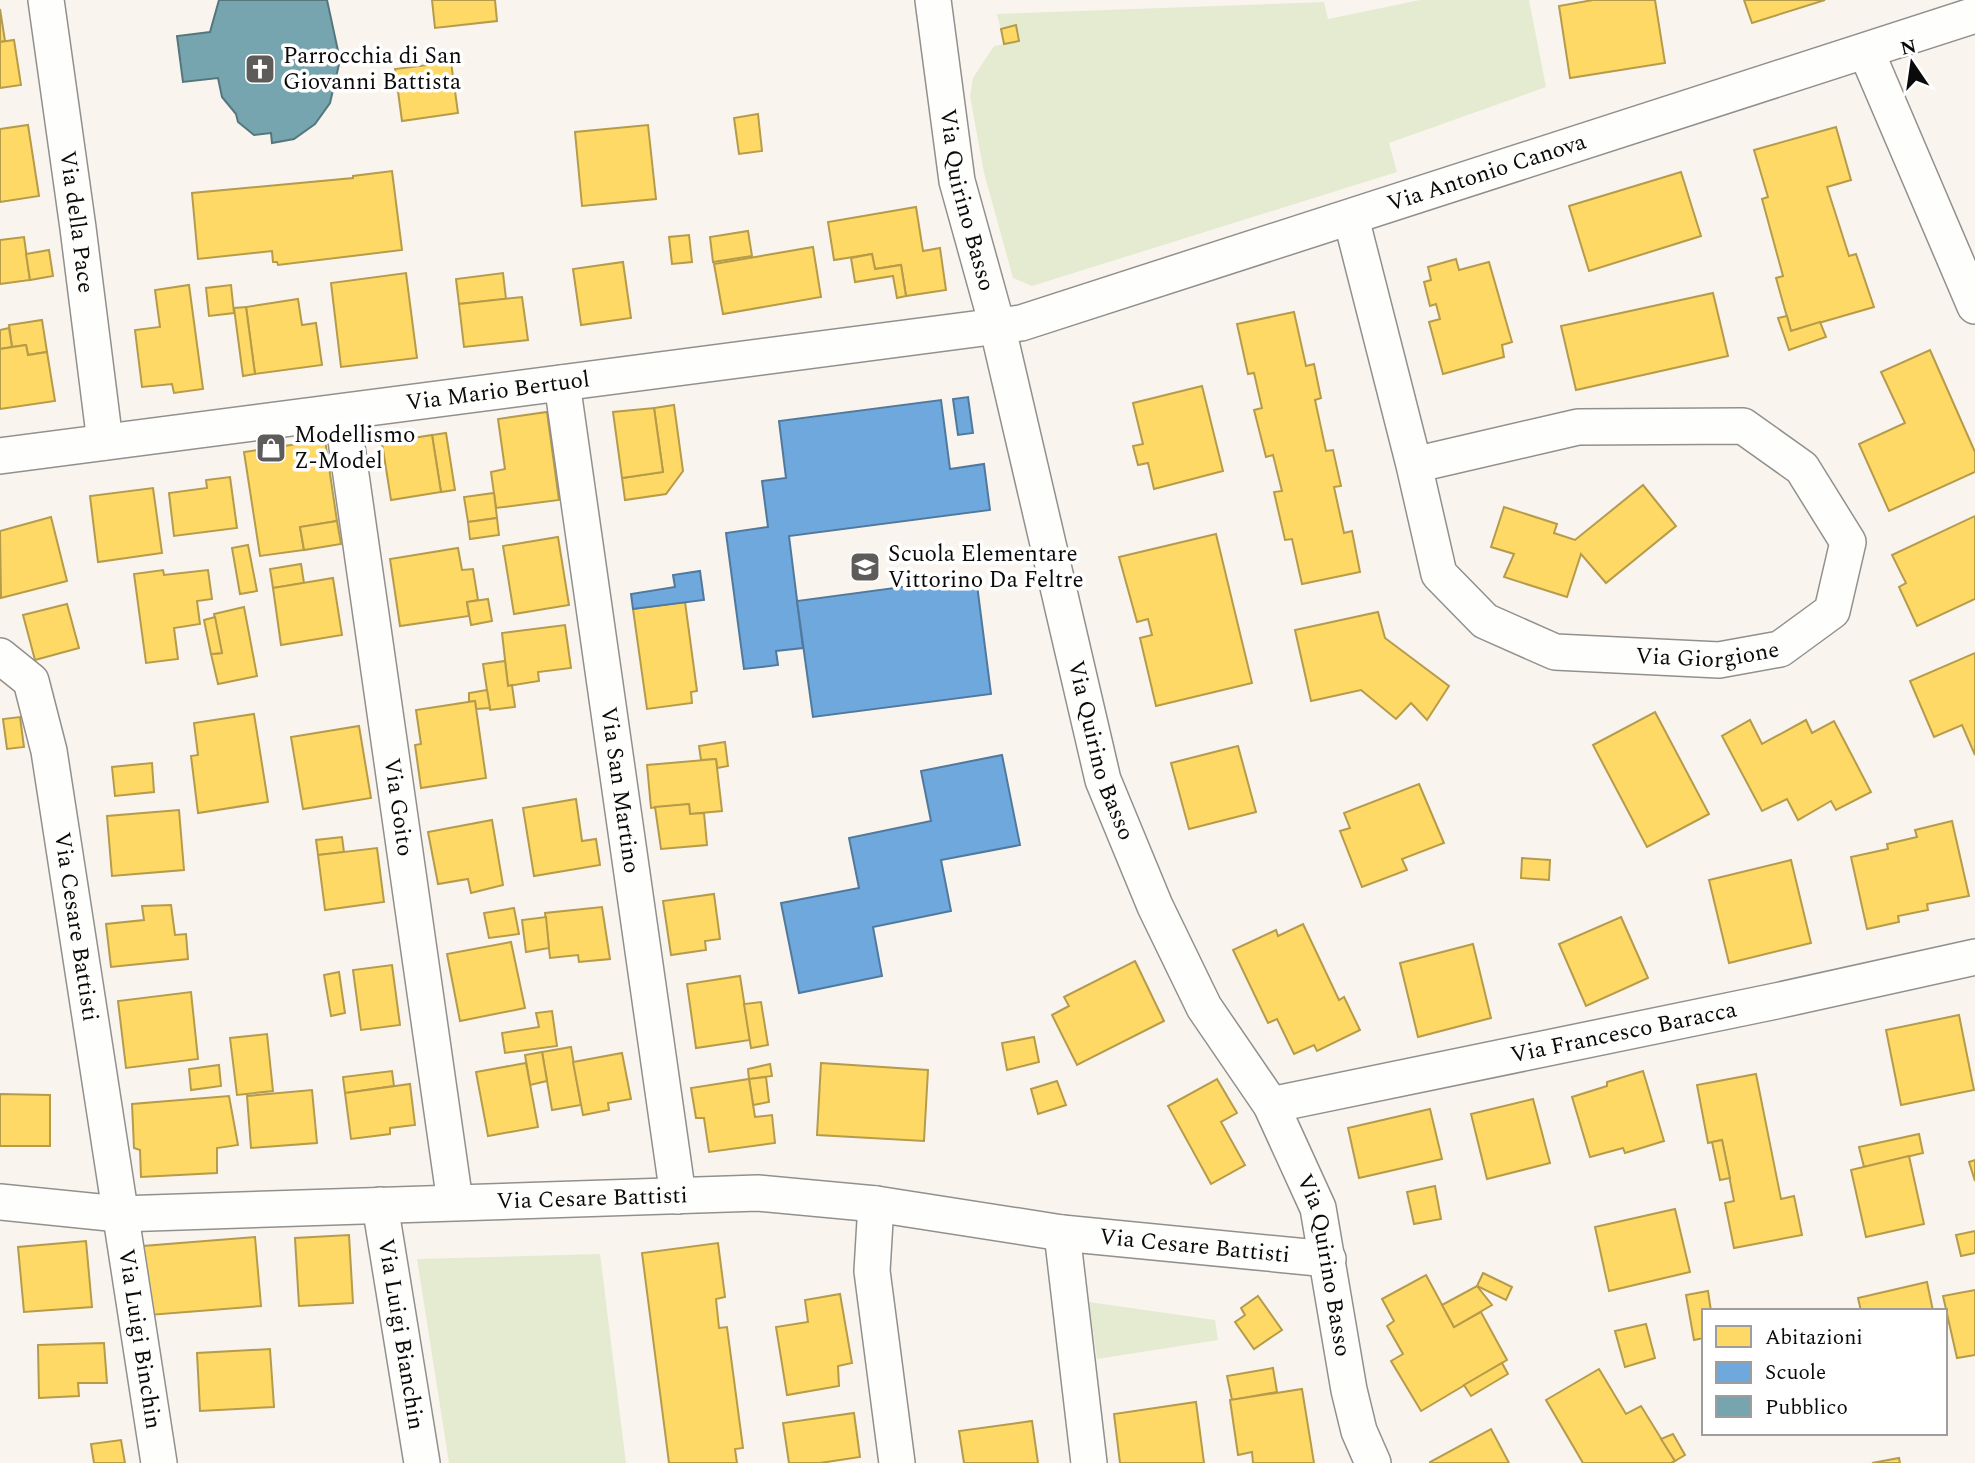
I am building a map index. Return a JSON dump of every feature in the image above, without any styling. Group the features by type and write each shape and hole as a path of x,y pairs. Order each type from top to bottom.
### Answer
{"street":[{"name":"Via della Pace","path":"46,0 105,442"},
{"name":"Via Quirino Basso","path":"933,0 957,181 996,325 1103,780 1155,906 1204,1007 1271,1105 1318,1208 1349,1390 1359,1431 1373,1463"},
{"name":"Via Antonio Canova","path":"996,325 1021,323 1975,16"},
{"path":"1866,51 1975,306"},
{"name":"Via Giorgione","path":"1351,218 1439,574 1485,621 1555,652 1720,660 1780,649 1832,611 1848,542 1802,468 1744,426 1578,427 1414,465"},
{"name":"Via Mario Bertuol","path":"0,456 996,325"},
{"name":"Via San Martino","path":"562,383 678,1196"},
{"name":"Via Goito","path":"342,412 455,1202"},
{"name":"Via Cesare Battisti","path":"0,656 32,681 49,751 119,1214"},
{"name":"Via Francesco Baracca","path":"1271,1105 1776,1001 1975,957"},
{"name":"Via Cesare Battisti","path":"0,1202 119,1214 758,1193 876,1205 1062,1233 1328,1259"},
{"name":"Via Luigi Bianchin","path":"380,1205 422,1463"},
{"path":"876,1205 872,1271 897,1463"},
{"name":"Via Luigi Binchin","path":"119,1214 159,1463"},
{"path":"1062,1233 1089,1463"}],"green space":[{"path":"1420,0 1529,0 1546,87 1389,143 1397,172 1032,286 1013,278 984,173 970,96 973,78 994,46 1004,44 997,14 1324,2 1328,19"},
{"path":"600,1254 626,1463 449,1463 417,1259"},
{"path":"1089,1302 1215,1320 1218,1340 1097,1359"}],"building: Abitazioni":[{"path":"432,0 495,0 497,21 435,28"},
{"path":"1593,0 1655,0 1665,63 1570,78 1559,6"},
{"path":"1744,0 1825,0 1752,23"},
{"path":"0,9 5,41 0,42"},
{"path":"1016,25 1019,41 1004,44 1001,29"},
{"path":"14,40 21,85 0,88 0,42"},
{"path":"451,62 458,113 402,121 395,69"},
{"path":"758,114 762,151 739,154 734,118"},
{"path":"28,125 39,196 0,202 0,129"},
{"path":"648,125 656,199 582,206 575,132"},
{"path":"1836,127 1851,180 1827,187 1849,256 1856,254 1874,307 1791,331 1776,278 1783,276 1762,199 1768,197 1754,150"},
{"path":"392,171 402,250 278,265 273,262 272,251 198,259 192,193 353,178"},
{"path":"1681,172 1701,236 1589,271 1569,206"},
{"path":"916,207 923,251 940,248 946,290 906,296 901,265 875,269 872,254 834,260 828,222"},
{"path":"748,231 752,256 713,262 710,237"},
{"path":"689,235 692,262 672,264 669,237"},
{"path":"24,237 30,280 0,284 0,240"},
{"path":"813,247 821,297 723,314 714,264"},
{"path":"49,250 53,276 30,280 26,254"},
{"path":"872,254 875,269 901,265 906,296 897,298 893,276 855,282 851,258"},
{"path":"1456,259 1459,270 1489,262 1512,342 1502,345 1504,357 1443,374 1429,322 1440,319 1436,304 1430,306 1424,282 1431,280 1428,267"},
{"path":"623,262 631,318 581,325 573,269"},
{"path":"406,273 417,358 341,367 331,283"},
{"path":"503,273 506,299 459,304 456,279"},
{"path":"189,285 203,389 174,393 172,384 142,387 135,330 160,327 155,290"},
{"path":"231,285 234,313 209,316 206,288"},
{"path":"1713,293 1728,356 1576,390 1561,326"},
{"path":"522,297 528,340 464,347 459,304"},
{"path":"298,299 302,325 316,323 322,365 255,374 246,307"},
{"path":"246,307 255,374 243,376 234,308"},
{"path":"1294,312 1306,366 1314,364 1321,398 1315,400 1326,451 1333,450 1341,486 1334,487 1344,533 1352,531 1360,572 1302,584 1292,539 1285,540 1274,492 1282,491 1273,455 1266,457 1254,410 1262,408 1254,373 1248,374 1237,324"},
{"path":"1787,316 1791,331 1820,322 1826,337 1789,350 1778,318"},
{"path":"42,320 47,352 28,355 26,345 12,347 9,325"},
{"path":"9,328 12,347 0,349 0,330"},
{"path":"26,345 28,355 47,352 55,401 0,409 0,349"},
{"path":"1930,350 1975,452 1975,472 1889,511 1859,444 1905,423 1881,372"},
{"path":"1202,386 1223,471 1154,489 1148,463 1138,465 1133,446 1143,444 1133,403"},
{"path":"674,405 683,471 666,494 625,500 622,478 663,472 654,408"},
{"path":"654,408 663,472 622,478 613,412"},
{"path":"547,412 559,500 496,508 491,472 505,469 498,419"},
{"path":"446,433 455,490 441,492 432,435"},
{"path":"432,435 441,492 391,500 382,443"},
{"path":"325,440 337,521 300,527 304,550 260,556 244,452"},
{"path":"230,477 237,528 174,536 169,493 207,488 206,480"},
{"path":"1643,485 1676,526 1606,583 1581,554 1567,597 1504,577 1514,554 1491,547 1504,507 1557,524 1554,533 1575,540"},
{"path":"153,488 162,553 98,562 90,496"},
{"path":"494,493 497,518 468,522 464,497"},
{"path":"1975,516 1975,599 1917,626 1899,587 1906,583 1892,555"},
{"path":"51,517 67,581 1,598 0,531"},
{"path":"497,518 499,535 470,539 468,522"},
{"path":"337,521 341,544 304,550 300,527"},
{"path":"1216,534 1252,683 1156,706 1140,638 1152,635 1148,619 1137,622 1119,557"},
{"path":"558,537 569,605 514,614 503,546"},
{"path":"248,545 257,591 240,594 232,548"},
{"path":"458,548 462,570 473,569 478,600 467,602 469,616 400,626 390,559"},
{"path":"301,564 304,583 273,588 270,569"},
{"path":"163,570 164,575 208,570 212,599 197,601 200,624 174,628 178,659 146,663 134,574"},
{"path":"333,578 342,635 281,645 273,588"},
{"path":"488,599 492,621 471,625 467,602"},
{"path":"685,602 697,691 691,692 692,703 647,709 633,609"},
{"path":"67,604 79,648 35,660 23,615"},
{"path":"244,607 257,676 218,684 211,654 222,653 214,614"},
{"path":"1378,612 1385,638 1449,686 1427,720 1411,703 1396,719 1361,690 1311,701 1295,630"},
{"path":"215,617 222,653 211,654 204,620"},
{"path":"565,625 571,668 538,672 539,681 508,686 502,633"},
{"path":"1975,653 1975,755 1962,725 1934,737 1910,681"},
{"path":"505,661 508,686 512,685 515,707 490,710 483,664"},
{"path":"487,690 490,708 476,709 475,701 469,702 469,693"},
{"path":"475,701 486,778 421,788 415,745 421,744 416,710"},
{"path":"1655,712 1709,814 1647,847 1593,745"},
{"path":"254,714 268,802 198,813 191,756 198,755 194,723"},
{"path":"20,717 24,747 7,749 3,719"},
{"path":"1750,720 1762,744 1806,720 1812,733 1834,721 1871,792 1836,810 1831,801 1798,820 1787,799 1762,811 1722,736"},
{"path":"359,726 371,798 303,809 291,737"},
{"path":"725,742 728,766 717,768 716,759 701,760 699,746"},
{"path":"1238,746 1256,812 1189,829 1171,763"},
{"path":"716,759 722,811 690,814 689,804 651,808 647,765"},
{"path":"152,763 154,792 115,796 112,767"},
{"path":"1419,784 1444,843 1402,859 1407,870 1362,887 1340,831 1350,828 1344,813"},
{"path":"576,799 582,841 596,839 600,865 534,876 523,808"},
{"path":"689,804 690,814 704,813 707,845 661,849 655,807"},
{"path":"179,810 184,870 112,876 107,816"},
{"path":"492,820 503,885 471,893 468,879 438,884 428,832"},
{"path":"1952,821 1969,896 1927,904 1928,910 1898,916 1899,922 1867,929 1851,857 1888,849 1887,844 1917,837 1915,830"},
{"path":"342,837 344,852 318,855 316,840"},
{"path":"377,848 384,902 325,910 318,855"},
{"path":"1522,858 1550,860 1549,880 1521,878"},
{"path":"1791,860 1811,943 1729,963 1709,880"},
{"path":"714,894 720,939 705,941 706,950 671,955 663,901"},
{"path":"171,905 175,935 186,934 188,959 111,967 106,924 144,920 142,906"},
{"path":"602,907 610,959 579,962 578,955 550,958 545,913"},
{"path":"514,908 519,934 489,938 484,913"},
{"path":"546,917 549,948 526,952 522,920"},
{"path":"1621,917 1648,978 1586,1006 1559,944"},
{"path":"1303,924 1339,1000 1344,997 1360,1030 1317,1051 1314,1045 1294,1054 1277,1019 1268,1023 1233,950 1276,930 1278,936"},
{"path":"511,942 525,1008 460,1021 447,954"},
{"path":"1473,944 1491,1018 1418,1037 1400,963"},
{"path":"1135,961 1164,1021 1077,1065 1052,1015 1069,1006 1064,997"},
{"path":"392,965 400,1025 361,1030 353,970"},
{"path":"339,972 345,1013 331,1016 324,975"},
{"path":"740,976 750,1040 696,1048 687,984"},
{"path":"191,992 198,1059 126,1068 118,1001"},
{"path":"761,1002 768,1045 751,1048 744,1004"},
{"path":"552,1011 557,1046 505,1053 502,1033 539,1027 536,1013"},
{"path":"1959,1015 1974,1090 1901,1105 1886,1030"},
{"path":"267,1034 273,1091 237,1095 230,1038"},
{"path":"1034,1037 1039,1062 1007,1070 1002,1043"},
{"path":"571,1047 581,1105 552,1110 542,1052"},
{"path":"542,1052 547,1081 530,1085 525,1055"},
{"path":"622,1053 631,1099 608,1103 609,1110 583,1115 573,1062"},
{"path":"526,1063 538,1127 488,1136 476,1072"},
{"path":"821,1063 928,1070 924,1141 817,1135"},
{"path":"770,1064 772,1076 749,1079 748,1069"},
{"path":"219,1065 221,1086 191,1090 189,1069"},
{"path":"392,1071 394,1086 345,1093 343,1077"},
{"path":"1643,1071 1664,1141 1625,1153 1623,1148 1590,1157 1572,1097"},
{"path":"1756,1074 1781,1199 1794,1196 1802,1235 1734,1248 1725,1203 1734,1201 1722,1140 1708,1143 1697,1085"},
{"path":"766,1077 769,1102 753,1105 749,1079"},
{"path":"749,1079 755,1117 772,1115 775,1143 709,1152 704,1118 696,1118 691,1088"},
{"path":"1217,1079 1237,1113 1221,1122 1245,1165 1211,1184 1168,1106"},
{"path":"1057,1081 1066,1105 1038,1114 1031,1089"},
{"path":"410,1084 415,1125 390,1128 390,1134 351,1139 345,1093"},
{"path":"312,1090 317,1143 251,1148 247,1096"},
{"path":"0,1094 50,1095 50,1146 0,1146"},
{"path":"229,1096 238,1145 217,1148 217,1173 141,1177 140,1150 134,1148 132,1104"},
{"path":"1533,1099 1550,1163 1487,1179 1471,1114"},
{"path":"1430,1109 1442,1159 1359,1178 1348,1128"},
{"path":"1919,1134 1923,1153 1864,1167 1859,1147"},
{"path":"1722,1140 1730,1178 1720,1180 1712,1142"},
{"path":"1909,1156 1924,1224 1866,1237 1851,1170"},
{"path":"1975,1160 1975,1181 1969,1162"},
{"path":"1435,1186 1441,1219 1414,1224 1407,1192"},
{"path":"1675,1209 1690,1272 1609,1291 1595,1227"},
{"path":"1975,1231 1975,1253 1961,1256 1956,1235"},
{"path":"349,1235 353,1303 299,1306 295,1238"},
{"path":"255,1237 261,1306 149,1315 143,1246"},
{"path":"86,1241 92,1307 24,1312 18,1247"},
{"path":"718,1243 725,1297 716,1299 719,1328 727,1327 743,1448 735,1449 737,1463 669,1463 642,1253"},
{"path":"1483,1273 1512,1287 1506,1300 1477,1286"},
{"path":"1426,1275 1454,1327 1481,1312 1507,1360 1421,1411 1391,1361 1403,1354 1387,1326 1394,1321 1382,1299"},
{"path":"1927,1282 1933,1309 1861,1309 1858,1298"},
{"path":"1477,1286 1492,1305 1454,1327 1442,1305"},
{"path":"1975,1290 1975,1355 1957,1358 1943,1296"},
{"path":"1708,1291 1711,1309 1702,1309 1702,1338 1694,1340 1686,1295"},
{"path":"840,1294 852,1363 838,1366 839,1386 787,1395 776,1327 808,1322 805,1300"},
{"path":"1258,1296 1282,1330 1254,1349 1235,1322 1245,1315 1241,1308"},
{"path":"1646,1324 1655,1358 1625,1367 1615,1331"},
{"path":"104,1343 107,1383 78,1383 79,1396 39,1398 38,1345"},
{"path":"270,1349 274,1407 200,1411 197,1353"},
{"path":"1502,1363 1508,1374 1471,1396 1464,1385"},
{"path":"1273,1368 1277,1392 1232,1400 1227,1376"},
{"path":"1599,1369 1626,1414 1641,1406 1675,1461 1583,1463 1546,1400"},
{"path":"1302,1389 1314,1463 1253,1463 1252,1452 1238,1455 1230,1400"},
{"path":"1196,1402 1204,1463 1120,1463 1114,1414"},
{"path":"854,1413 860,1457 820,1463 789,1463 783,1423"},
{"path":"1032,1421 1038,1463 964,1463 959,1431"},
{"path":"1491,1429 1509,1463 1430,1463 1430,1462"},
{"path":"1673,1434 1685,1455 1675,1461 1661,1439"},
{"path":"121,1440 125,1463 94,1463 91,1444"},
{"path":"1899,1458 1900,1463 1872,1463"}],"building: Scuole":[{"path":"968,397 973,433 958,435 953,399"},
{"path":"941,400 950,469 984,464 990,510 789,536 803,648 776,651 778,665 744,669 726,533 768,527 762,481 786,478 779,421"},
{"path":"700,571 704,600 633,609 631,594 675,587 673,575"},
{"path":"976,577 991,694 813,717 797,601"},
{"path":"1002,755 1020,845 941,860 951,911 873,927 882,976 799,993 781,903 859,888 849,838 931,821 921,771"}],"building: Pubblico":[{"name":"Parrocchia di San Giovanni Battista","path":"219,0 327,0 340,60 330,103 315,124 294,139 272,143 271,133 254,135 238,122 236,114 222,97 218,78 183,82 177,36 210,32"}],"place":[{"name":"Parrocchia di San Giovanni Battista","path":"260,69"},
{"name":"Modellismo Z-Model","path":"271,448"},
{"name":"Scuola Elementare Vittorino Da Feltre","path":"865,567"}]}
